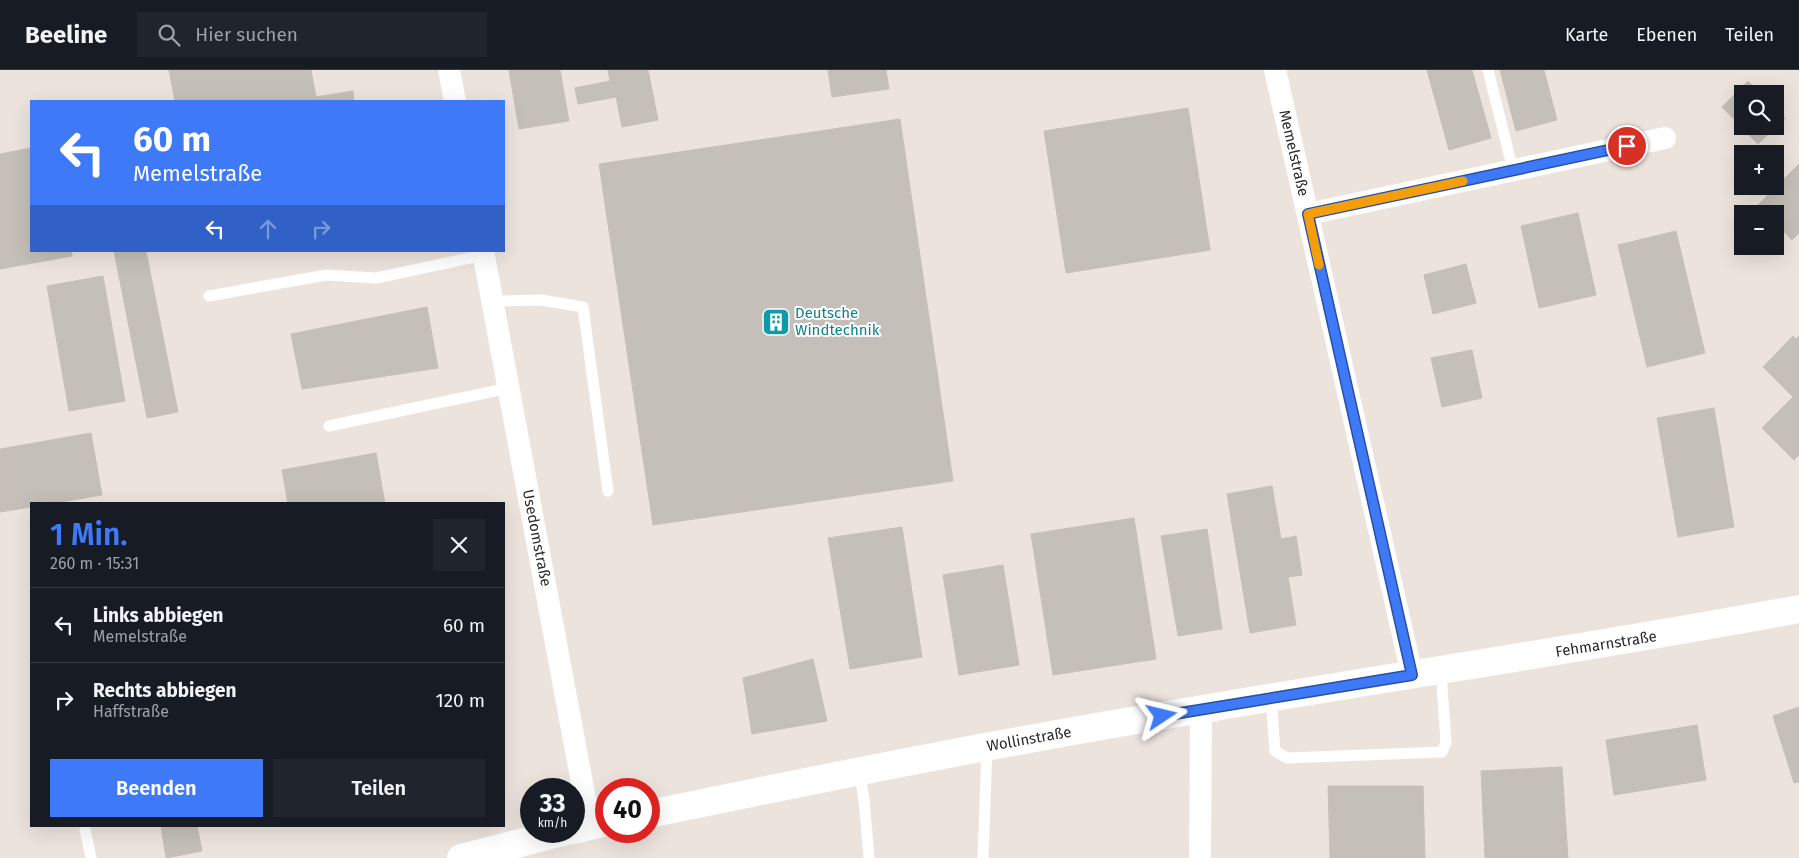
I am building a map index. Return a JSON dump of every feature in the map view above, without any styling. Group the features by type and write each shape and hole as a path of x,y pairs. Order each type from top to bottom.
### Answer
{"street":[{"path":"449,70 455,100"},
{"name":"Memelstraße","path":"1275,70 1412,675"},
{"path":"1308,214 1665,138"},
{"name":"Usedomstraße","path":"483,253 509,388 576,778"},
{"name":"Fehmarnstraße","path":"1412,675 1676,632 1799,609"},
{"name":"Wollinstraße","path":"660,812 987,747 1201,709 1412,675"},
{"path":"1200,858 1201,709"},
{"path":"467,857 511,851 535,843"}],"lane":[{"path":"1488,70 1513,170"},
{"path":"209,296 326,275 376,278 483,253"},
{"path":"492,301 541,300 582,307 608,491"},
{"path":"328,426 509,388"},
{"path":"1271,698 1275,751 1287,758 1442,752 1446,743 1441,671"},
{"path":"983,858 987,747"},
{"path":"859,771 864,798 869,858"},
{"path":"85,829 91,858"}],"building":[{"path":"169,70 311,70 316,97 295,100 175,100"},
{"path":"509,70 560,70 569,121 519,129"},
{"path":"608,70 648,70 658,120 622,127 616,97 578,104 575,88 610,81"},
{"path":"828,70 886,70 889,89 832,97"},
{"path":"1427,70 1472,70 1491,138 1449,150"},
{"path":"1500,70 1544,70 1557,120 1516,131"},
{"path":"1748,81 1752,85 1744,85"},
{"path":"353,91 354,100 295,100"},
{"path":"1734,95 1734,119 1722,107"},
{"path":"1188,108 1210,250 1066,273 1044,131"},
{"name":"Deutsche Windtechnik","path":"900,119 953,481 653,525 599,164"},
{"path":"1749,135 1767,135 1758,144"},
{"path":"30,148 30,252 71,252 72,256 0,269 0,154"},
{"path":"1799,164 1799,233 1792,240 1784,232 1784,205 1758,205 1768,195 1784,195 1784,179"},
{"path":"1578,213 1596,295 1539,308 1521,226"},
{"path":"1676,231 1705,353 1647,367 1618,245"},
{"path":"114,252 146,252 178,412 147,418"},
{"path":"1466,264 1476,303 1433,314 1424,275"},
{"path":"103,276 125,401 69,411 47,286"},
{"path":"427,307 438,368 302,389 291,334"},
{"path":"1793,336 1796,339 1799,336 1799,455 1794,460 1762,428 1793,397 1763,367"},
{"path":"1472,350 1482,398 1442,407 1431,358"},
{"path":"1714,408 1734,527 1678,537 1657,418"},
{"path":"91,433 102,495 62,502 30,502 30,507 0,512 0,449"},
{"path":"376,453 385,502 288,502 282,470"},
{"path":"1272,486 1281,539 1296,536 1302,575 1288,577 1296,625 1250,633 1227,494"},
{"path":"1134,518 1156,659 1053,675 1031,534"},
{"path":"902,527 922,657 850,669 828,538"},
{"path":"1207,529 1222,629 1178,636 1161,536"},
{"path":"1003,565 1019,665 959,675 943,575"},
{"path":"813,659 827,721 752,734 743,678"},
{"path":"1799,707 1799,782 1794,783 1773,716"},
{"path":"1697,725 1706,780 1614,795 1606,740"},
{"path":"1562,767 1568,858 1485,858 1481,771"},
{"path":"1328,786 1423,786 1425,858 1330,858"},
{"path":"161,827 197,827 202,851 166,858"}],"slow traffic":[{"path":"1319,265 1308,214 1463,181"}],"place":[{"name":"Deutsche Windtechnik","path":"776,322"}],"route":[{"path":"1162,716 1412,675 1308,214 1627,146"}]}
